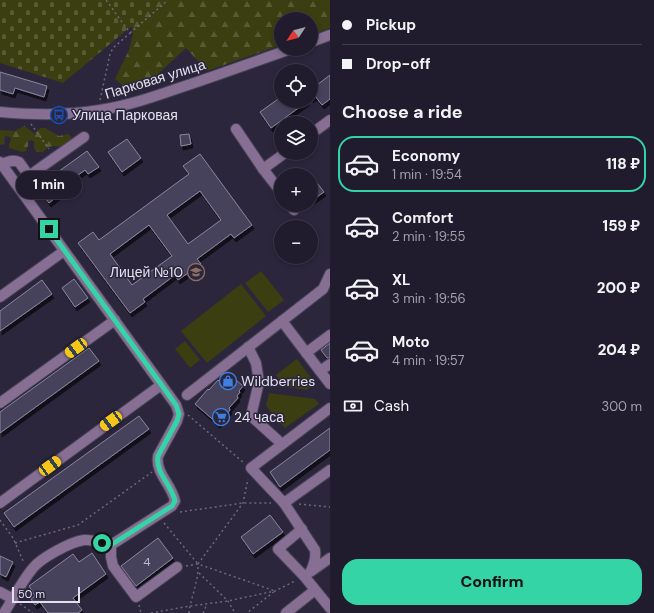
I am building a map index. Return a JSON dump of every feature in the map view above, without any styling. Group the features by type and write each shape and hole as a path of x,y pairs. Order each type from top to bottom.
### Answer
{"street":[{"path":"318,39 330,35"},
{"name":"Парковая улица","path":"0,112 58,115 100,110 141,100 204,80 274,55"},
{"path":"318,129 330,120"},
{"path":"236,129 274,183"},
{"path":"17,185 84,137"},
{"path":"263,169 275,160"},
{"path":"4,613 28,574 39,562 58,550 83,540 94,540 111,545 172,506 175,501 174,494 158,468 157,461 158,456 177,421 179,414 176,405 1,163 12,161 19,162 29,176"},
{"path":"0,297 64,251"},
{"path":"187,395 323,289 330,274"},
{"path":"0,403 115,320"},
{"path":"282,321 330,384"},
{"path":"306,353 330,335"},
{"path":"248,347 256,363 259,382 251,416 282,444"},
{"path":"320,371 330,364"},
{"path":"0,503 161,385"},
{"path":"308,574 316,557 314,550 284,503 250,468 330,408"},
{"path":"284,503 330,470"},
{"path":"302,529 278,549 308,574 316,590 330,608"},
{"path":"111,545 113,566 136,597 177,567"},
{"path":"308,574 330,558"},
{"path":"286,613 316,590"},
{"path":"0,592 13,599"}],"path":[{"path":"106,0 130,32"},
{"path":"100,102 110,54 113,48 168,0"},
{"path":"30,124 55,158"},
{"path":"176,405 250,468 243,503 198,564"},
{"path":"15,543 78,525 158,468"},
{"path":"174,513 243,503 284,503"},
{"path":"299,504 330,508"},
{"path":"158,515 198,564 199,573 189,613"},
{"path":"0,520 13,538 28,574"},
{"path":"177,567 198,564 274,591"},
{"path":"199,573 228,601 235,613"},
{"path":"247,613 274,591 308,574"},
{"path":"151,613 228,601 274,591"},
{"path":"13,599 33,613"},
{"path":"203,613 206,604"},
{"path":"175,609 176,613"}],"green space":[{"path":"0,0 160,0 128,29 63,83 0,63"},
{"path":"153,0 330,0 330,28 318,32 318,12 274,12 274,47 207,71 186,48 144,87 128,90 115,79 129,50 133,34 130,20"},
{"path":"24,126 34,134 40,128 45,128 59,136 68,134 71,136 70,145 64,147 53,146 49,147 43,152 36,152 34,142 31,140 28,141 26,151 22,152 9,148 11,140 10,137 5,136 4,144 0,145 0,130 15,131"},
{"path":"261,271 284,300 268,312 245,283"},
{"path":"241,284 266,316 207,363 181,331"},
{"path":"185,341 200,360 190,368 175,349"},
{"path":"297,359 315,383 307,390 285,387 276,375"},
{"path":"269,393 315,399 319,404 285,428 266,406"}],"building":[{"path":"0,72 47,86 44,97 15,88 13,94 0,90"},
{"path":"330,75 330,99 322,105 318,100 318,84"},
{"path":"274,102 274,108 298,108 287,116 274,116 274,126 271,128 260,112"},
{"path":"189,134 191,144 181,146 180,135"},
{"path":"127,139 141,158 122,172 108,152"},
{"path":"87,151 99,167 88,174 85,170 55,192 58,196 49,203 37,187"},
{"path":"200,154 252,225 234,238 231,234 197,259 201,264 178,280 175,275 143,299 145,302 130,313 78,243 93,232 99,240 189,174 183,166","holes":["200,191 221,220 188,244 167,215","149,225 172,256 132,285 110,254"]},
{"path":"318,184 324,192 318,196"},
{"path":"74,279 88,298 75,307 62,288"},
{"path":"42,280 52,294 0,331 0,311"},
{"path":"330,343 330,358 327,358 321,350"},
{"path":"89,348 99,361 0,433 0,412"},
{"path":"229,374 243,386 239,391 240,392 237,396 238,398 218,424 195,404 218,380 219,381"},
{"path":"139,416 149,429 14,527 4,513"},
{"path":"330,428 330,450 280,487 270,472"},
{"path":"270,515 283,532 253,554 241,537"},
{"path":"158,538 173,558 136,586 121,566"},
{"path":"92,553 106,574 73,598 82,610 78,613 48,613 40,602 35,605 31,599 35,596 29,586 73,554 79,562"},
{"path":"0,556 13,562 6,577 0,574"}],"place":[{"name":"Улица Парковая","path":"59,115"},
{"name":"Лицей №10","path":"196,272"},
{"name":"Wildberries","path":"228,381"},
{"name":"24 часа","path":"221,417"}],"route":[{"path":"49,229 176,405 179,414 177,421 158,456 157,461 158,468 174,494 175,501 172,506 111,545 102,543"}]}
